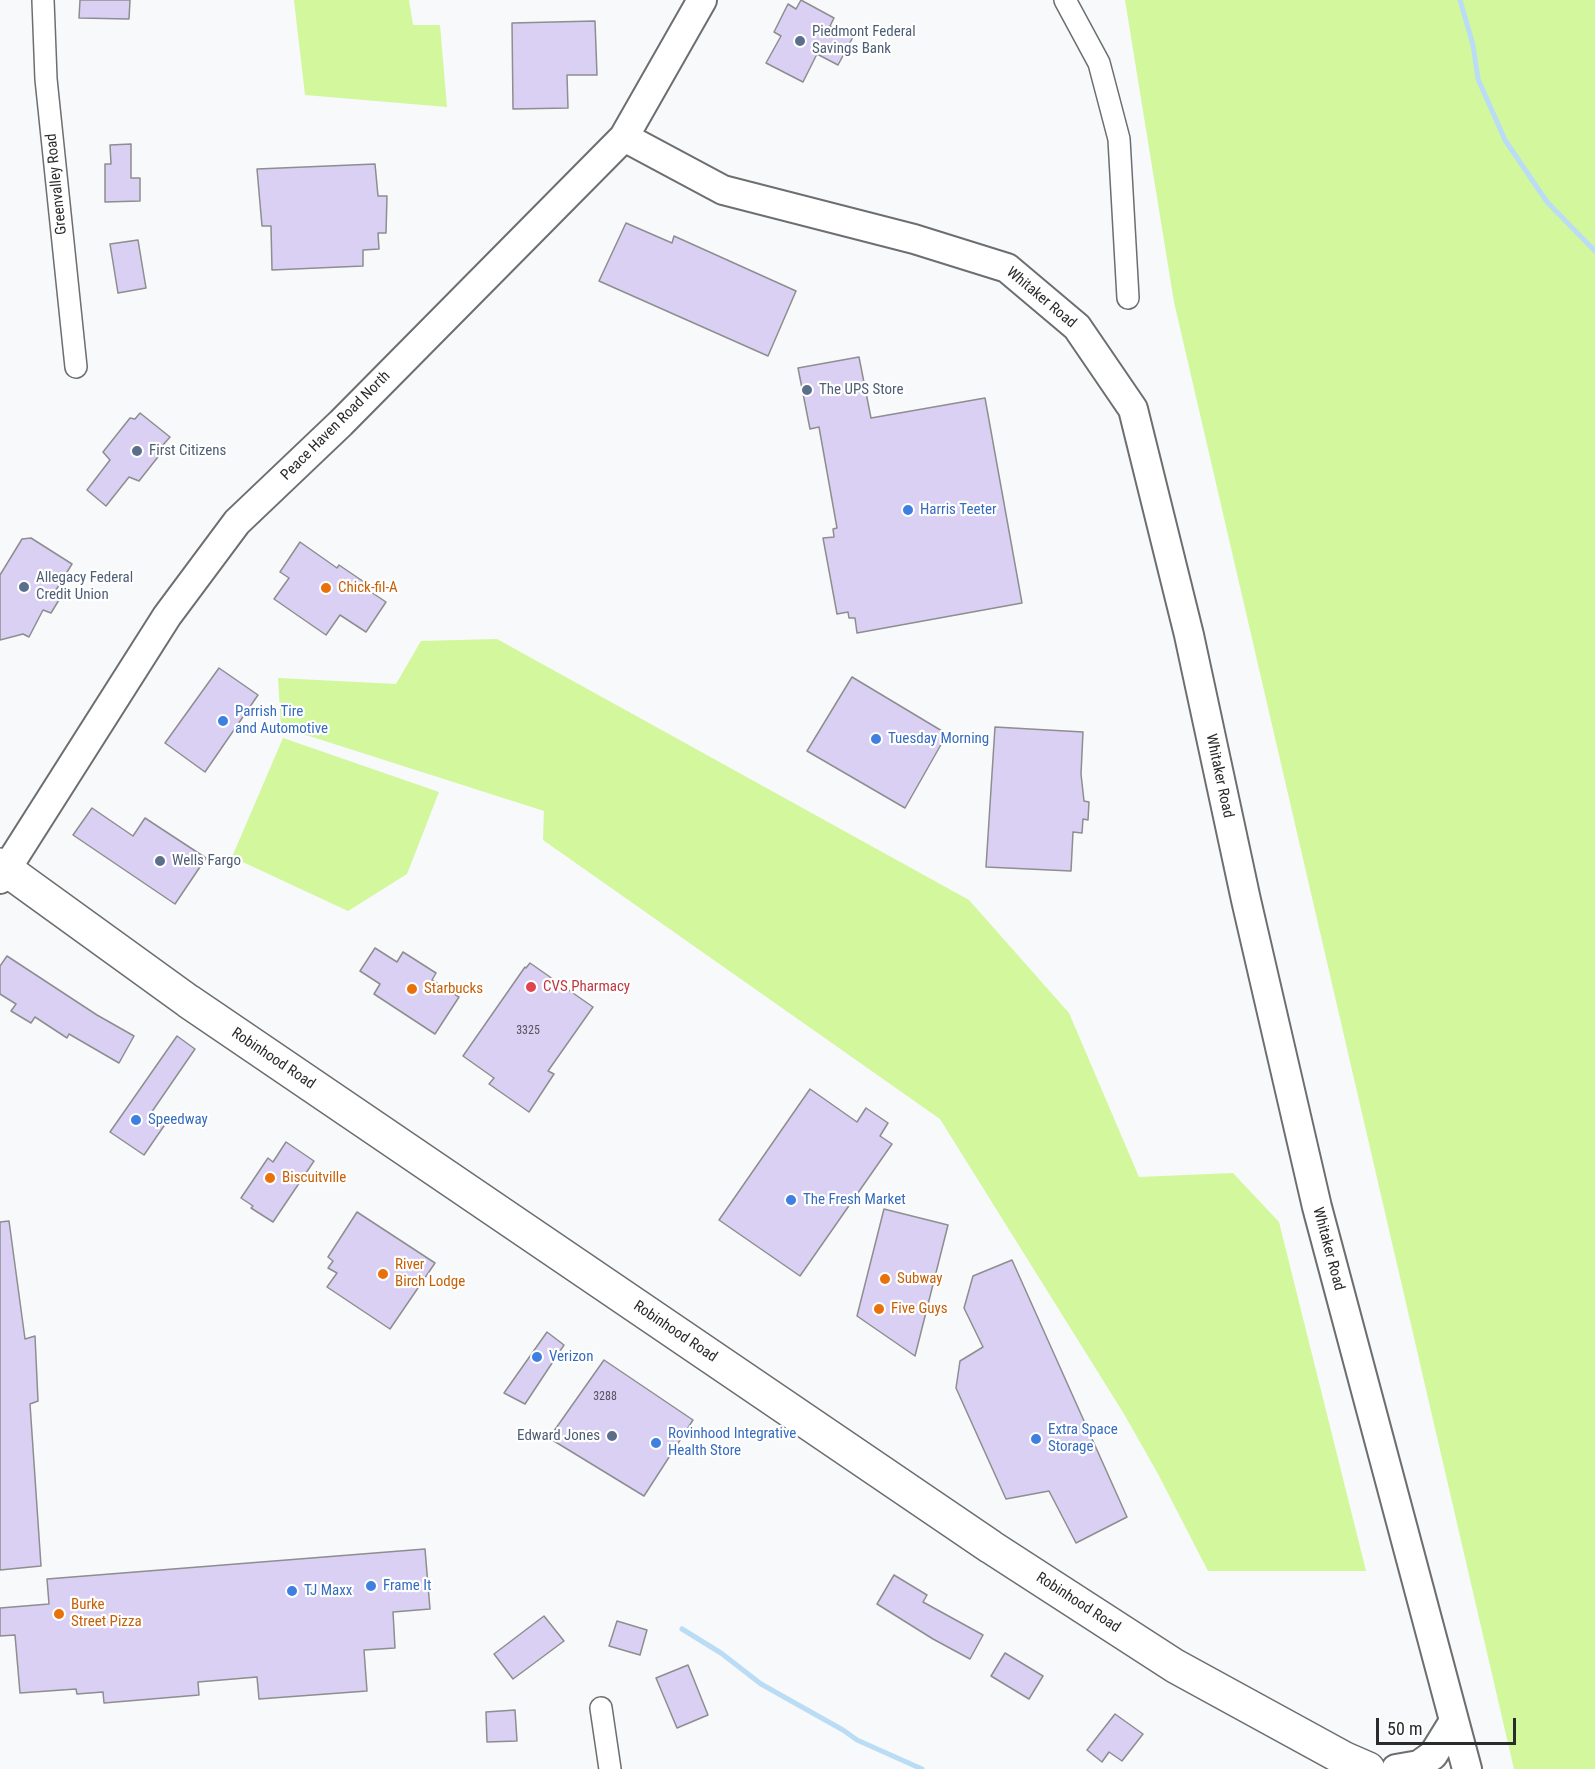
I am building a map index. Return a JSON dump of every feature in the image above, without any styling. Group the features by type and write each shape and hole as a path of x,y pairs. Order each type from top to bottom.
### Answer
{"main road":[{"name":"Robinhood Road","path":"2,871 188,1001 991,1547 1175,1666 1351,1766"}],"street":[{"name":"Greenvalley Road","path":"43,0 46,79 76,367"},
{"name":"Peace Haven Road North","path":"2,871 167,616 237,522 340,423 624,137 702,0"},
{"path":"1065,0 1099,63 1119,139 1128,298"},
{"name":"Whitaker Road","path":"624,137 723,190 914,239 1007,268 1077,327 1133,409 1189,635 1246,900 1317,1207 1467,1769"},
{"path":"601,1708 609,1769"},
{"path":"1396,1769 1419,1766 1433,1755 1454,1721"}],"green space":[{"path":"294,0 409,0 413,25 440,25 447,107 305,95"},
{"path":"1125,0 1595,0 1595,1769 1514,1769 1174,302"},
{"path":"497,639 969,900 1069,1013 1139,1177 1233,1173 1279,1222 1366,1571 1208,1571 1124,1414 940,1119 543,840 544,811 281,727 278,678 396,684 421,641"},
{"path":"283,738 439,792 407,874 348,911 232,857"}],"building":[{"path":"80,0 130,0 129,19 79,18"},
{"path":"801,0 834,18 830,26 853,37 838,65 817,54 803,82 766,63 781,36 774,32 788,4 796,9"},
{"path":"595,21 597,75 567,75 568,108 513,109 512,23"},
{"path":"131,144 131,178 140,178 140,201 105,202 105,164 111,164 110,145"},
{"path":"375,164 378,196 387,196 386,233 378,233 379,249 363,250 363,266 272,270 271,226 262,226 257,169"},
{"path":"626,223 672,243 674,236 796,291 768,356 599,281"},
{"path":"138,240 146,288 118,293 110,244"},
{"path":"859,357 871,418 985,398 1022,603 857,633 855,618 849,618 848,612 837,614 823,538 834,537 833,529 837,528 819,427 810,429 798,368"},
{"path":"140,413 170,437 163,445 165,448 139,481 129,477 106,506 87,490 110,460 103,452 130,418 135,419"},
{"path":"31,538 72,564 56,590 62,595 51,613 43,610 29,637 23,634 0,640 0,575 22,539"},
{"name":"Chick-fil-A","path":"300,542 337,568 339,565 370,586 368,590 386,602 366,632 340,615 326,635 274,599 289,578 280,572"},
{"path":"219,668 258,695 205,772 165,743"},
{"path":"852,677 947,734 905,808 807,751"},
{"path":"995,727 1083,732 1081,774 1084,801 1089,802 1088,820 1083,819 1082,833 1073,832 1071,871 986,867"},
{"name":"Wells Fargo","path":"92,808 133,836 145,818 206,858 175,904 73,835"},
{"name":"Starbucks","path":"375,948 397,962 403,952 436,973 432,980 459,997 435,1034 374,994 380,984 360,971"},
{"path":"7,956 97,1015 134,1036 119,1063 69,1034 67,1038 35,1017 31,1023 11,1011 16,1004 0,994 0,966"},
{"name":"CVS Pharmacy","path":"530,963 593,1007 548,1071 554,1074 529,1112 489,1084 494,1078 463,1056"},
{"path":"177,1036 195,1049 151,1113 166,1123 144,1155 110,1132"},
{"path":"810,1089 857,1122 866,1108 888,1123 880,1136 892,1144 800,1276 719,1220"},
{"path":"286,1142 314,1161 273,1222 251,1208 253,1206 241,1198 268,1158 273,1162"},
{"path":"884,1209 948,1225 915,1356 857,1316"},
{"path":"357,1212 435,1263 390,1329 327,1287 337,1273 328,1268 333,1261 328,1257"},
{"path":"9,1221 25,1339 35,1336 38,1401 30,1404 41,1566 0,1570 0,1222"},
{"name":"Extra Space Storage","path":"1012,1260 1127,1517 1076,1543 1049,1491 1006,1499 956,1388 960,1361 983,1347 964,1308 973,1276"},
{"path":"547,1332 564,1345 525,1404 504,1393"},
{"path":"604,1360 693,1420 644,1496 549,1438"},
{"path":"425,1549 430,1609 393,1612 395,1648 364,1650 367,1691 259,1699 257,1677 198,1682 199,1695 104,1703 103,1692 77,1694 76,1689 20,1693 15,1635 0,1636 0,1608 49,1604 47,1579"},
{"path":"894,1575 927,1595 923,1602 983,1635 970,1659 877,1604"},
{"path":"544,1616 564,1641 513,1679 494,1654"},
{"path":"617,1621 647,1630 640,1655 609,1646"},
{"path":"1005,1653 1043,1676 1029,1699 991,1676"},
{"path":"688,1665 708,1715 677,1728 656,1678"},
{"path":"515,1710 517,1741 487,1742 486,1712"},
{"path":"1115,1714 1143,1734 1122,1761 1109,1752 1102,1762 1087,1750"}],"waterway":[{"path":"1460,0 1473,45 1478,79 1505,140 1547,202 1595,251"},
{"path":"682,1629 721,1653 761,1684 857,1740 922,1769"}],"place":[{"name":"Piedmont Federal Savings Bank","path":"800,41"},
{"name":"The UPS Store","path":"807,390"},
{"name":"First Citizens","path":"137,451"},
{"name":"Harris Teeter","path":"908,510"},
{"name":"Allegacy Federal Credit Union","path":"24,587"},
{"name":"Chick-fil-A","path":"326,588"},
{"name":"Parrish Tire and Automotive","path":"223,721"},
{"name":"Tuesday Morning","path":"876,739"},
{"name":"Wells Fargo","path":"160,861"},
{"name":"CVS Pharmacy","path":"531,987"},
{"name":"Starbucks","path":"412,989"},
{"name":"Speedway","path":"136,1120"},
{"name":"Biscuitville","path":"270,1178"},
{"name":"The Fresh Market","path":"791,1200"},
{"name":"River Birch Lodge","path":"383,1274"},
{"name":"Subway","path":"885,1279"},
{"name":"Five Guys","path":"879,1309"},
{"name":"Verizon","path":"537,1357"},
{"name":"Edward Jones","path":"612,1436"},
{"name":"Extra Space Storage","path":"1036,1439"},
{"name":"Rovinhood Integrative Health Store","path":"656,1443"},
{"name":"Frame It","path":"371,1586"},
{"name":"TJ Maxx","path":"292,1591"},
{"name":"Burke Street Pizza","path":"59,1614"}]}
